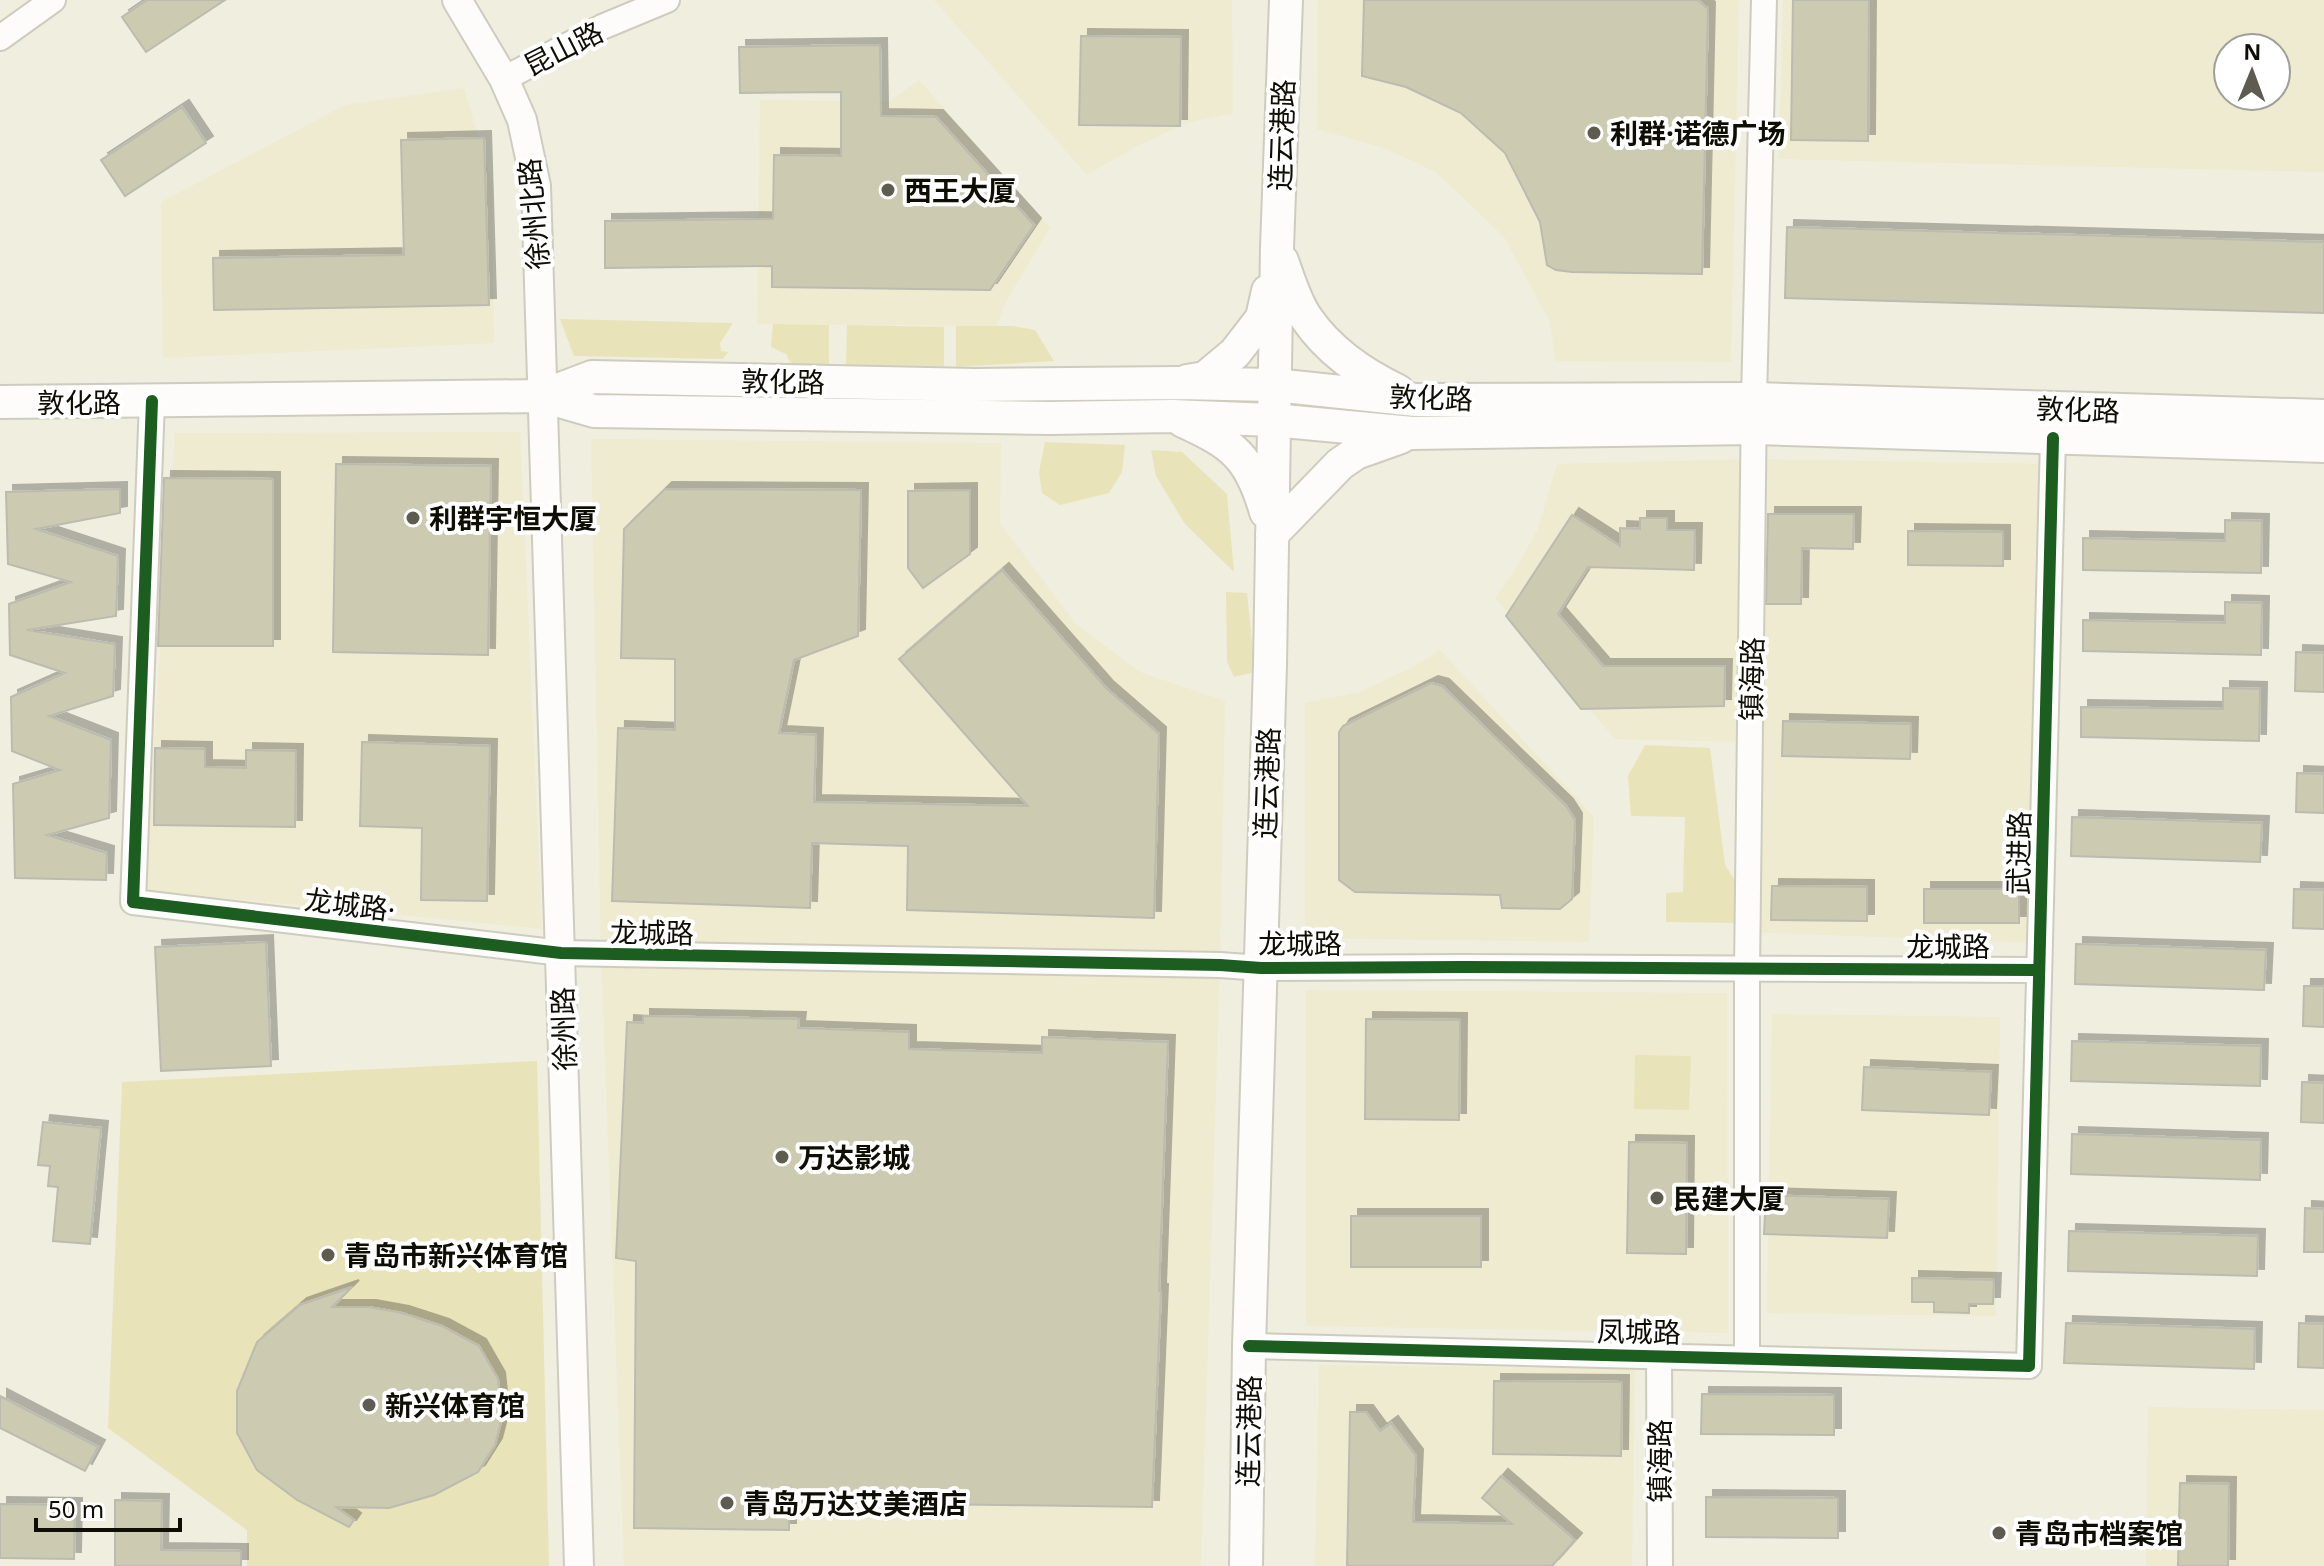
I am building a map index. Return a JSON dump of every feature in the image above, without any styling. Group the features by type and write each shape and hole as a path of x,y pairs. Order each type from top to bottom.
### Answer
{"main road":[{"name":"连云港路","path":"1246,1566 1277,248 1286,0"},
{"path":"1178,383 1205,378 1235,353 1262,318 1277,248"},
{"path":"1277,248 1306,318 1338,355 1371,378 1416,400"},
{"name":"敦化路","path":"542,396 592,377 975,385 1178,383 1275,385 1416,400 1754,414 2324,416"},
{"name":"敦化路","path":"0,402 542,396 594,411 1050,418 1172,416 1273,420 1412,433 1754,414 2053,438 2324,446"},
{"path":"1172,416 1215,436 1240,455 1260,492 1272,534 1340,464 1356,453 1412,433"}],"street":[{"path":"0,38 53,0"},
{"name":"徐州北路","path":"457,0 504,79 522,120 536,186 542,396"},
{"name":"昆山路","path":"504,79 602,27 667,0"},
{"name":"镇海路","path":"1747,1358 1747,970 1754,414 1764,0"},
{"name":"徐州路","path":"542,396 579,1566"},
{"name":"龙城路·","path":"152,401 133,902 561,953"},
{"name":"武进路","path":"2029,1366 2053,438"},
{"name":"龙城路","path":"561,953 1261,968 2039,970"},
{"name":"凤城路","path":"1249,1346 2029,1366"},
{"name":"镇海路","path":"1659,1356 1660,1566"}],"shaded area":[{"path":"934,0 1232,0 1233,113 1187,123 1135,147 1087,175"},
{"path":"1318,0 1739,0 1731,362 1556,361 1549,320 1504,237 1436,172 1386,149 1317,129"},
{"path":"1783,0 2324,0 2324,172 1779,159"},
{"name":"西王大厦","path":"919,80 1050,228 1004,305 997,326 757,324 760,100 888,102"},
{"path":"464,88 492,183 494,343 163,358 161,202 345,105"},
{"path":"560,319 733,323 720,343 721,351 728,352 723,359 574,356"},
{"path":"773,324 829,325 829,365 791,364 786,354 771,347"},
{"path":"847,325 944,327 944,366 846,365"},
{"path":"956,326 1013,326 1035,330 1054,361 956,367"},
{"path":"520,432 542,929 144,890 175,433"},
{"path":"591,439 1001,443 1000,523 1075,623 1140,672 1225,701 1201,1566 624,1566 601,955"},
{"path":"1045,442 1125,445 1122,472 1109,493 1060,505 1042,493 1039,472"},
{"path":"1151,450 1182,452 1227,494 1234,572 1185,524 1156,476"},
{"path":"1754,459 2051,464 2039,943 1748,932 1750,742 1615,739 1495,598 1538,529 1557,464"},
{"path":"1226,592 1247,593 1255,672 1234,677 1227,662"},
{"path":"1440,650 1594,817 1589,942 1305,938 1305,703 1360,692 1417,665"},
{"path":"1645,745 1710,748 1725,865 1738,885 1738,923 1666,922 1666,893 1683,892 1685,817 1631,816 1628,776"},
{"path":"1306,990 1727,993 1728,1333 1306,1326"},
{"path":"1772,1014 2000,1017 1996,1316 1767,1313"},
{"path":"1635,1055 1691,1056 1689,1110 1634,1109"},
{"name":"青岛市新兴体育馆","path":"537,1061 549,1566 247,1566 247,1530 108,1428 122,1082"},
{"path":"1319,1365 1635,1369 1632,1566 1315,1566"},
{"path":"2148,1407 2324,1410 2324,1566 2146,1566"}],"building":[{"path":"147,0 225,0 146,52 122,17"},
{"name":"利群·诺德广场","path":"1364,0 1698,0 1708,9 1702,274 1572,272 1547,265 1540,222 1505,153 1461,113 1406,87 1362,76"},
{"path":"1793,0 1869,0 1868,141 1791,140"},
{"path":"1081,36 1181,37 1180,126 1079,125"},
{"name":"西王大厦","path":"880,45 881,116 936,117 1034,225 990,290 772,287 772,266 605,268 605,221 773,219 774,155 841,156 841,92 740,93 739,47"},
{"path":"182,107 206,143 125,196 101,160"},
{"path":"484,138 489,305 214,310 213,258 404,255 401,140"},
{"path":"1787,227 2324,242 2324,313 1785,298"},
{"name":"利群宇恒大厦","path":"336,464 491,466 488,655 333,652"},
{"path":"164,478 273,479 273,646 158,646"},
{"path":"120,489 120,513 36,529 118,556 116,616 27,630 115,644 113,696 49,716 111,740 109,818 47,835 107,853 106,880 15,878 13,784 60,770 12,751 11,697 65,673 10,655 9,604 71,582 8,564 6,492"},
{"path":"665,489 861,490 858,636 794,660 779,733 816,735 814,802 1028,806 899,659 1002,570 1106,688 1159,734 1154,918 907,910 908,846 812,843 810,908 612,901 618,728 675,730 675,659 621,658 624,529"},
{"path":"970,490 970,554 923,588 908,568 908,491"},
{"path":"1768,514 1854,514 1853,549 1802,548 1801,604 1766,604"},
{"path":"1572,515 1620,546 1620,528 1640,529 1640,518 1667,518 1667,530 1695,530 1694,570 1588,567 1558,614 1603,666 1725,666 1724,706 1581,709 1506,616"},
{"path":"2225,520 2262,521 2261,573 2083,570 2083,538 2225,541"},
{"path":"1908,531 2003,532 2003,566 1908,565"},
{"path":"2225,602 2262,603 2261,655 2083,651 2083,620 2225,623"},
{"path":"2296,652 2324,653 2324,692 2295,691"},
{"path":"1431,683 1442,686 1566,806 1575,820 1572,899 1560,909 1502,908 1500,895 1355,892 1339,880 1339,732 1343,726"},
{"path":"2223,688 2260,689 2259,741 2081,737 2081,707 2223,709"},
{"path":"1783,721 1911,724 1910,759 1782,756"},
{"path":"362,742 490,746 487,901 421,900 422,828 360,826"},
{"path":"155,748 205,749 205,767 246,768 246,750 296,751 295,827 154,825"},
{"path":"2297,773 2324,774 2324,813 2296,812"},
{"path":"2072,817 2262,823 2260,862 2071,856"},
{"path":"1772,886 1867,887 1867,921 1771,920"},
{"path":"1924,889 2019,889 2019,923 1924,923"},
{"path":"2294,889 2324,890 2324,929 2293,928"},
{"path":"266,942 271,1066 161,1071 155,947"},
{"path":"2076,944 2266,950 2264,990 2075,984"},
{"path":"2304,986 2324,986 2324,1027 2303,1026"},
{"path":"643,1016 799,1019 798,1028 909,1032 909,1049 1042,1053 1042,1037 1168,1042 1152,1507 789,1502 789,1530 634,1528 636,1261 616,1258 627,1022 643,1023"},
{"path":"1366,1019 1460,1020 1459,1120 1365,1119"},
{"path":"2072,1041 2261,1046 2260,1086 2071,1081"},
{"path":"1864,1067 1991,1072 1989,1115 1862,1110"},
{"path":"2302,1082 2324,1083 2324,1123 2301,1122"},
{"path":"43,1122 101,1128 90,1244 53,1241 58,1187 48,1186 50,1166 38,1165"},
{"path":"2072,1134 2261,1140 2260,1180 2071,1174"},
{"name":"民建大厦","path":"1629,1142 1687,1143 1686,1254 1627,1253"},
{"path":"1766,1195 1889,1199 1887,1238 1764,1234"},
{"path":"2305,1208 2324,1209 2324,1252 2304,1252"},
{"path":"1351,1216 1481,1216 1481,1267 1351,1267"},
{"path":"2069,1231 2258,1236 2257,1276 2068,1271"},
{"path":"1912,1278 1994,1280 1993,1304 1969,1304 1969,1313 1934,1312 1934,1302 1912,1302"},
{"name":"新兴体育馆","path":"352,1287 332,1307 369,1307 402,1313 442,1326 479,1346 498,1379 502,1418 495,1445 478,1472 434,1495 389,1508 336,1507 354,1520 349,1527 297,1500 257,1470 237,1433 237,1391 257,1342 300,1305"},
{"path":"2066,1323 2255,1329 2254,1369 2064,1363"},
{"path":"2299,1323 2324,1324 2324,1368 2298,1367"},
{"path":"1494,1381 1622,1382 1621,1456 1493,1454"},
{"path":"1702,1394 1834,1395 1834,1435 1701,1434"},
{"path":"0,1396 98,1447 85,1471 0,1428"},
{"path":"1350,1412 1366,1412 1380,1431 1391,1423 1416,1456 1413,1522 1512,1524 1482,1498 1501,1476 1575,1540 1552,1566 1347,1566"},
{"path":"2180,1483 2229,1484 2228,1566 2178,1566"},
{"path":"1706,1497 1838,1498 1838,1538 1706,1537"},
{"path":"115,1500 162,1501 161,1550 241,1551 241,1566 115,1566"},
{"path":"0,1504 75,1505 74,1559 0,1558"}],"cycle path":[{"path":"152,401 133,902 561,953 1261,968 2039,970"},
{"path":"1249,1346 2029,1366 2053,438"}],"place":[{"name":"利群·诺德广场","path":"1594,133"},
{"name":"西王大厦","path":"888,190"},
{"name":"利群宇恒大厦","path":"413,518"},
{"name":"万达影城","path":"782,1157"},
{"name":"民建大厦","path":"1657,1198"},
{"name":"青岛市新兴体育馆","path":"328,1255"},
{"name":"新兴体育馆","path":"369,1405"},
{"name":"青岛万达艾美酒店","path":"727,1503"},
{"name":"青岛市档案馆","path":"1999,1533"}]}
